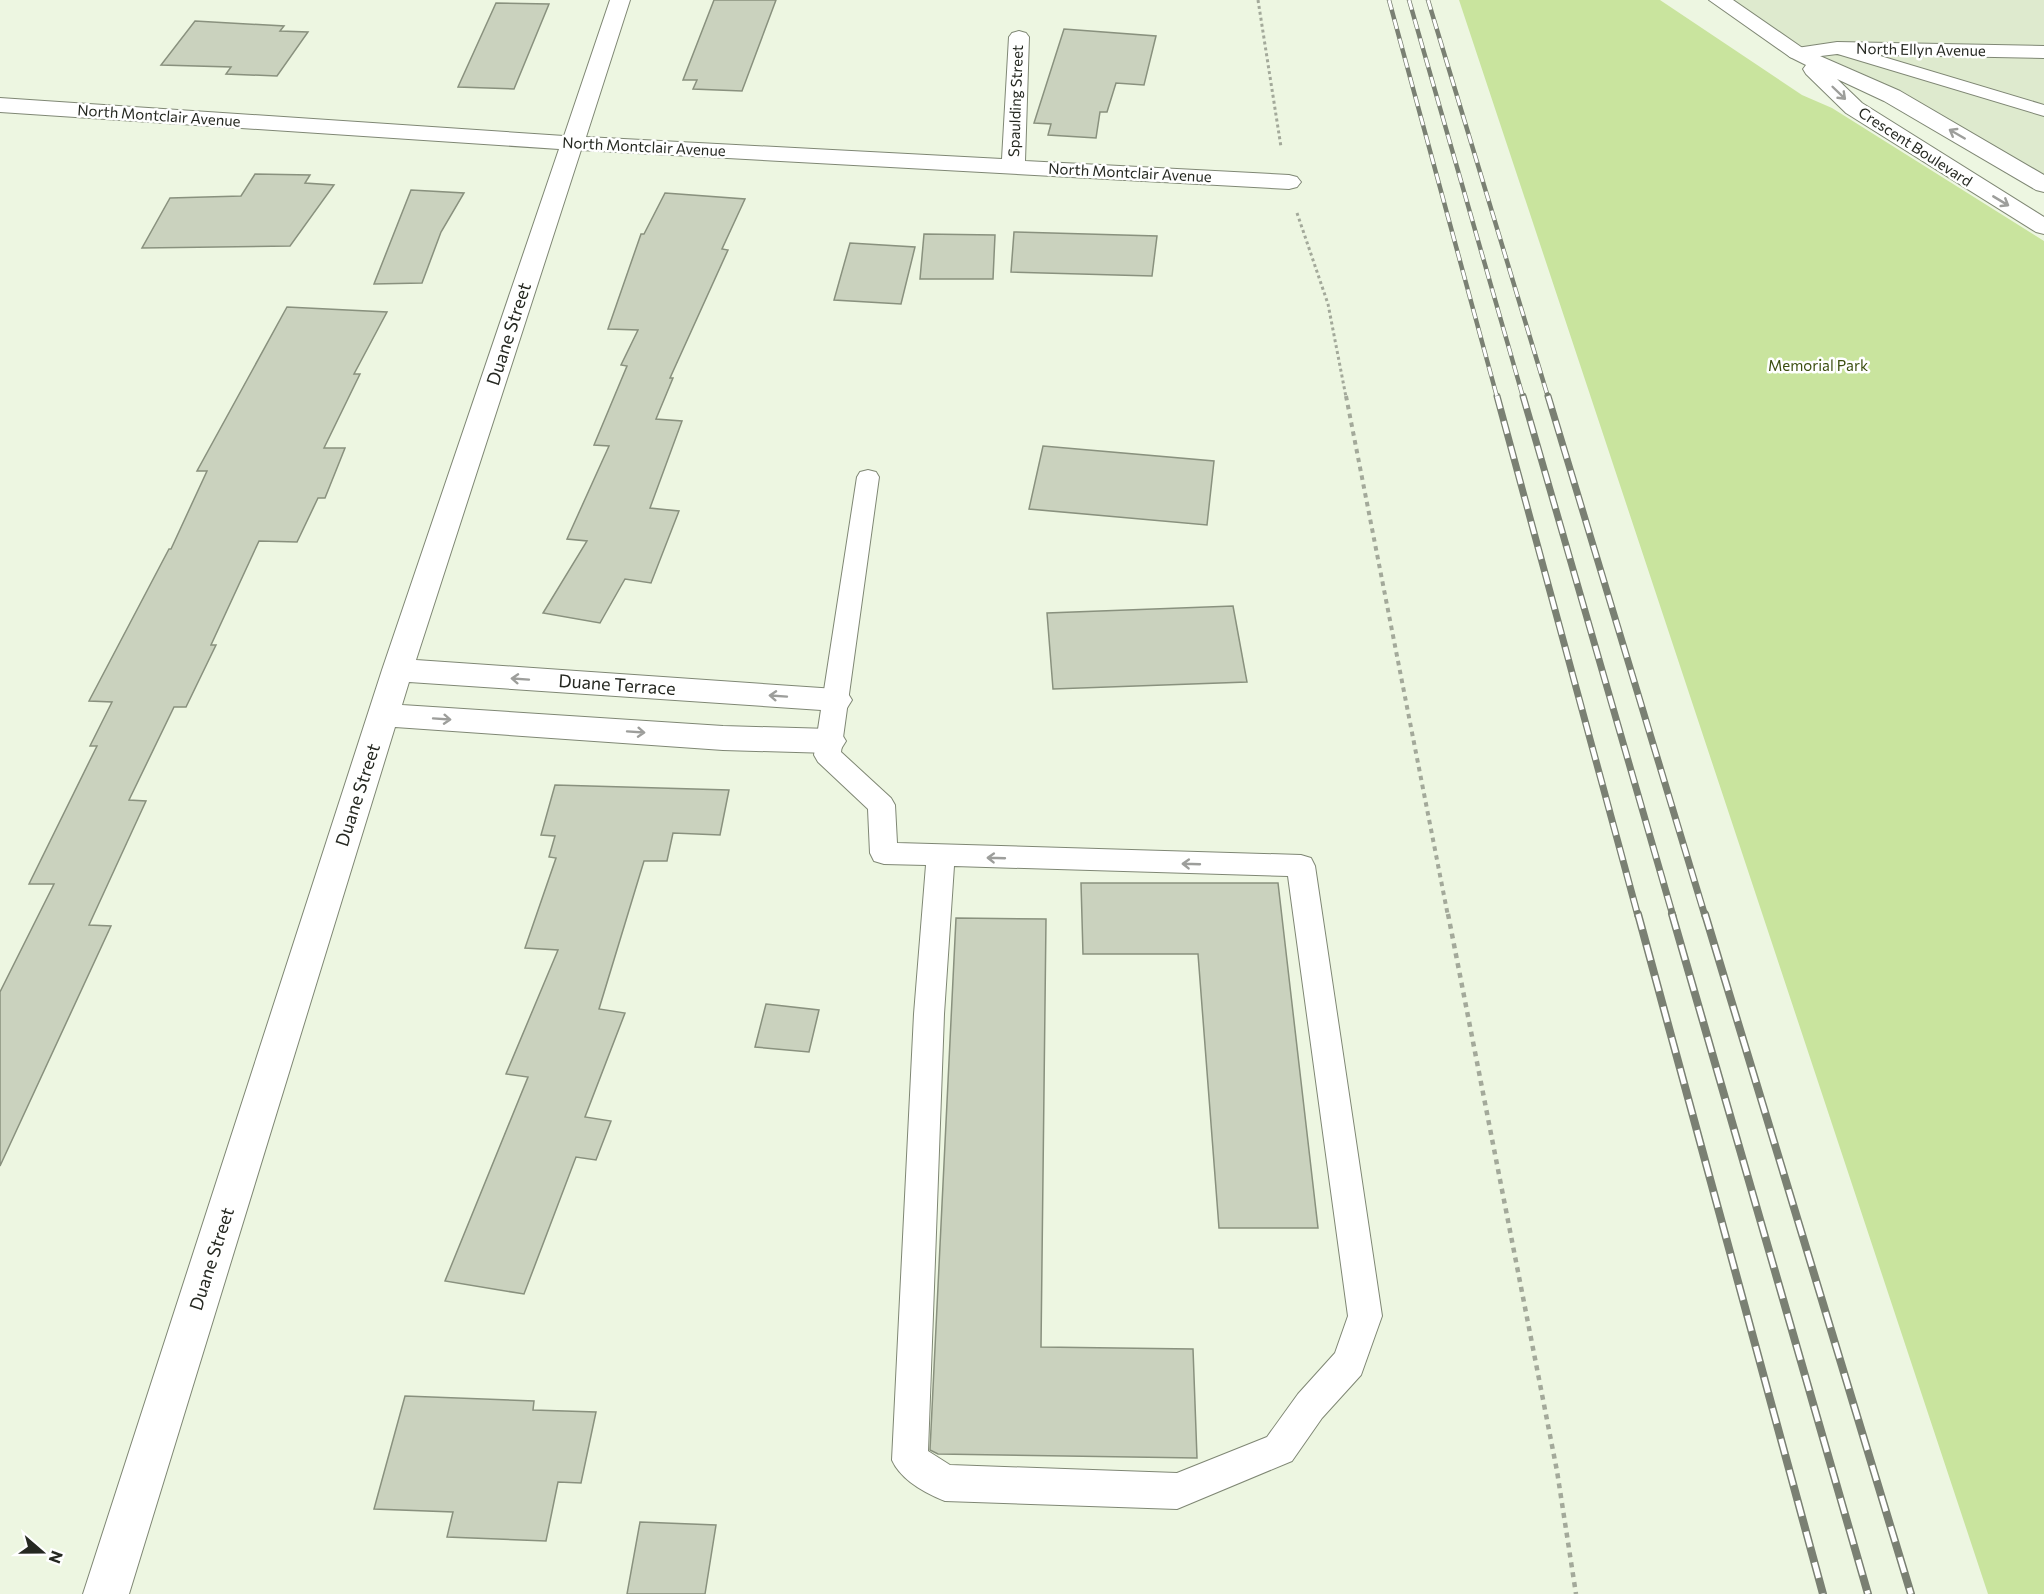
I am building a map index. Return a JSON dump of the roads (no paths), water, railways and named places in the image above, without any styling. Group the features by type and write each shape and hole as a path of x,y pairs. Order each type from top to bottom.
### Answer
{"street":[{"name":"Duane Street","path":"106,1594 397,670 620,0"},
{"name":"Crescent Boulevard","path":"1719,0 1797,53 1854,108 2044,227"},
{"name":"Spaulding Street","path":"1013,166 1019,37"},
{"name":"North Ellyn Avenue","path":"1797,53 1837,48 2044,52"},
{"name":"Crescent Boulevard","path":"1797,53 1892,96 2044,185"},
{"name":"North Montclair Avenue","path":"0,105 573,143 1289,182"},
{"name":"Duane Terrace","path":"397,670 836,700"},
{"path":"383,715 723,738 830,741"}],"lane":[{"path":"1837,48 1903,69 1982,90 2044,111"},
{"path":"868,477 827,754 881,805 884,853 1301,866 1365,1316 1349,1363 1310,1406 1279,1449 1177,1491 945,1483 910,1460 929,1014 941,856"}],"railway":[{"path":"1389,0 1497,397"},
{"path":"1409,0 1523,397"},
{"path":"1428,0 1548,397"},
{"path":"1497,396 1638,916"},
{"path":"1523,396 1673,916"},
{"path":"1548,396 1705,916"},
{"path":"1638,914 1823,1594"},
{"path":"1672,914 1868,1594"},
{"path":"1705,914 1911,1594"}],"park label":[{"name":"Memorial Park","path":"1818,366"}]}
